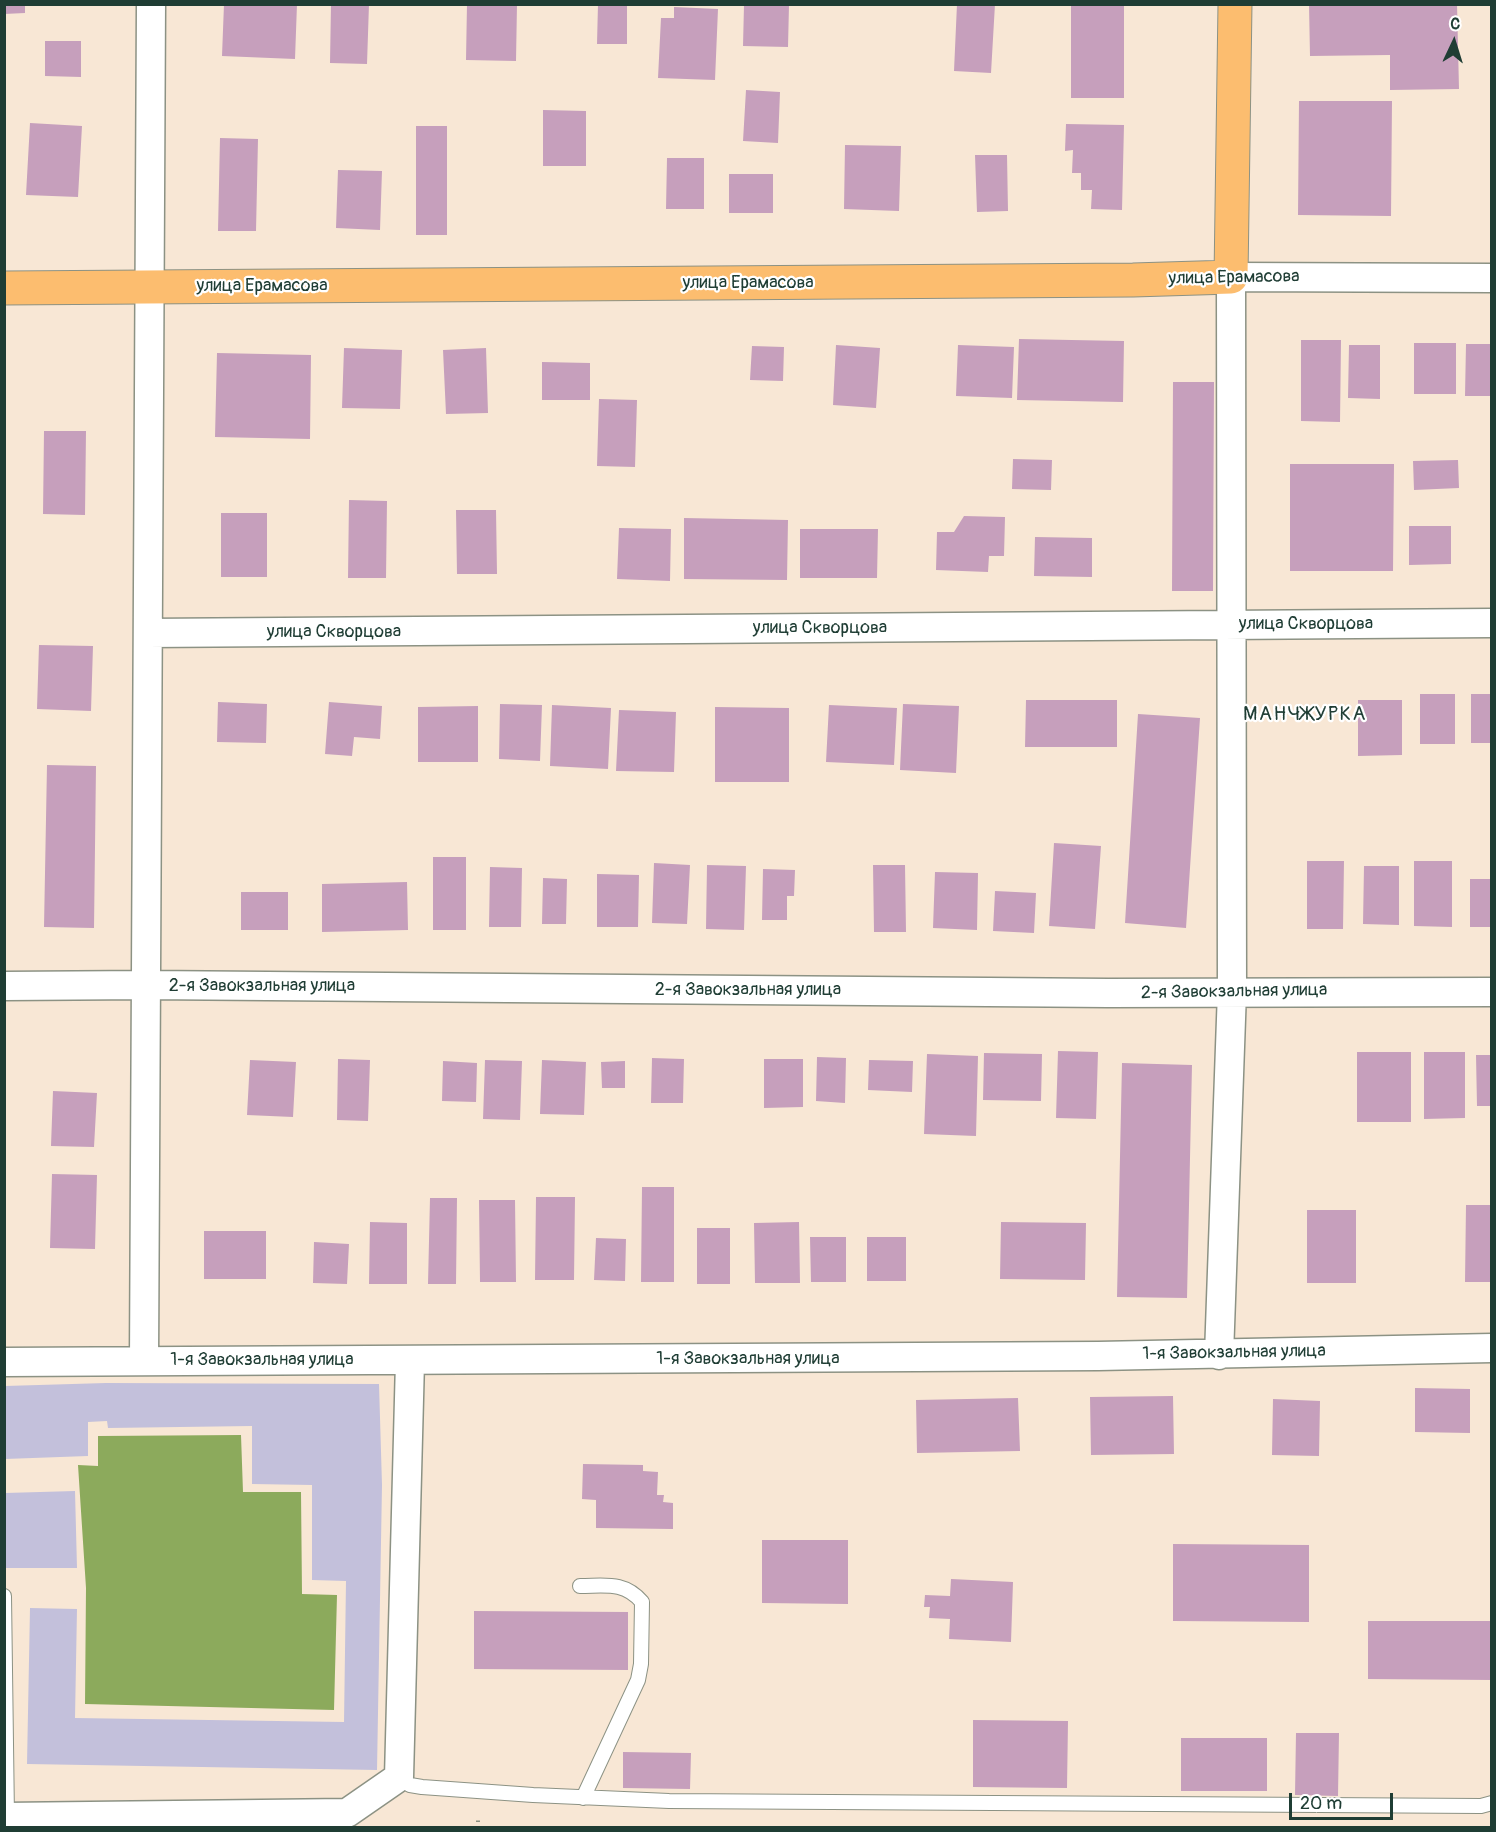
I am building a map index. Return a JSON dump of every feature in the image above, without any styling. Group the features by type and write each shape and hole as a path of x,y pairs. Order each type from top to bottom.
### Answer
{"main road":[{"path":"1231,277 1235,4"},
{"name":"улица Ерамасова","path":"4,288 1121,280 1231,277"}],"street":[{"path":"144,1360 151,4"},
{"path":"1219,1355 1232,992 1231,277"},
{"name":"улица Ерамасова","path":"1231,277 1491,278"},
{"name":"улица Скворцова","path":"148,633 1491,623"},
{"name":"2-я Завокзальная улица","path":"4,986 147,985 1108,993 1491,992"},
{"name":"1-я Завокзальная улица","path":"4,1362 1219,1355 1491,1348"},
{"path":"6,1817 347,1813 399,1777 410,1361"}],"lane":[{"path":"580,1586 624,1586 634,1592 642,1602 641,1664 638,1680 584,1798"},
{"path":"4,1596 6,1817"},
{"path":"399,1777 410,1785 422,1787 584,1798 669,1801 1488,1805"}],"shaded area":[{"path":"106,1383 379,1384 382,1485 377,1770 27,1764 30,1608 77,1609 75,1718 344,1722 346,1581 312,1580 312,1485 252,1484 252,1426 108,1428 107,1421 88,1422 88,1456 5,1459 5,1386"},
{"path":"75,1491 77,1568 5,1568 5,1493"}],"green space":[{"path":"241,1435 243,1492 301,1492 302,1594 337,1595 334,1710 85,1704 86,1588 78,1465 98,1466 98,1436"}],"building":[{"path":"4,4 25,4 25,13 4,14"},
{"path":"224,4 297,4 295,59 222,56"},
{"path":"331,4 369,4 367,64 330,63"},
{"path":"467,4 517,4 516,61 466,60"},
{"path":"598,4 627,4 627,44 597,44"},
{"path":"957,4 995,4 991,73 954,71"},
{"path":"1071,4 1124,4 1124,98 1071,98"},
{"path":"1309,4 1457,4 1459,89 1390,90 1390,55 1310,56"},
{"path":"744,5 789,5 788,47 743,46"},
{"path":"674,7 718,9 715,80 658,78 661,18 674,18"},
{"path":"45,41 81,41 81,77 45,76"},
{"path":"746,90 780,92 778,143 743,141"},
{"path":"1299,101 1392,101 1391,216 1298,215"},
{"path":"543,110 586,111 586,166 543,166"},
{"path":"30,123 82,126 78,197 26,195"},
{"path":"1066,124 1124,125 1122,210 1091,209 1092,190 1081,190 1081,173 1072,173 1073,150 1065,151"},
{"path":"416,126 447,126 447,235 416,235"},
{"path":"220,138 258,139 256,231 218,231"},
{"path":"845,145 901,146 899,211 844,209"},
{"path":"975,155 1007,155 1008,211 977,212"},
{"path":"667,158 704,158 704,209 666,209"},
{"path":"338,170 382,171 380,230 336,228"},
{"path":"729,174 773,174 773,213 729,213"},
{"path":"1019,339 1124,341 1123,402 1017,400"},
{"path":"1301,340 1341,340 1340,422 1301,421"},
{"path":"1414,343 1456,343 1456,394 1414,394"},
{"path":"1466,344 1492,344 1492,396 1465,396"},
{"path":"836,345 880,348 876,408 833,405"},
{"path":"958,345 1014,347 1012,398 956,396"},
{"path":"1349,345 1380,345 1380,399 1348,398"},
{"path":"752,346 784,347 783,381 750,380"},
{"path":"344,348 402,350 400,409 342,408"},
{"path":"486,348 488,413 446,414 443,350"},
{"path":"217,353 311,355 310,439 215,437"},
{"path":"542,362 590,363 590,400 542,400"},
{"path":"1173,382 1214,382 1213,591 1172,591"},
{"path":"599,399 637,400 635,467 597,466"},
{"path":"44,431 86,431 85,515 43,514"},
{"path":"1013,459 1052,460 1051,490 1012,489"},
{"path":"1458,460 1459,488 1414,490 1413,461"},
{"path":"1290,464 1394,464 1393,571 1290,571"},
{"path":"349,500 387,501 386,578 348,578"},
{"path":"456,510 496,510 497,574 457,574"},
{"path":"221,513 267,513 267,577 221,577"},
{"path":"964,516 1005,517 1004,556 989,556 988,572 936,570 937,532 954,532"},
{"path":"684,518 788,520 787,580 684,579"},
{"path":"1409,526 1451,526 1451,564 1409,565"},
{"path":"619,528 671,529 670,581 617,579"},
{"path":"800,529 878,529 877,578 800,578"},
{"path":"1035,537 1092,538 1092,577 1034,576"},
{"path":"39,645 93,646 91,711 37,709"},
{"path":"1420,694 1455,694 1455,744 1420,744"},
{"path":"1471,694 1492,694 1492,743 1471,743"},
{"path":"1026,700 1117,700 1117,747 1025,747"},
{"path":"1358,700 1402,700 1402,755 1358,756"},
{"path":"218,702 267,704 266,743 217,742"},
{"path":"329,702 382,706 380,739 354,737 352,756 325,754"},
{"path":"500,704 542,705 540,761 499,759"},
{"path":"903,704 959,706 956,773 900,770"},
{"path":"552,705 611,708 608,769 550,766"},
{"path":"829,705 897,708 894,765 826,762"},
{"path":"478,706 478,762 418,762 418,707"},
{"path":"715,707 789,708 789,782 715,782"},
{"path":"619,710 676,712 674,772 616,771"},
{"path":"1138,714 1200,718 1186,928 1125,923"},
{"path":"47,765 96,766 94,928 44,927"},
{"path":"1054,843 1101,846 1095,929 1049,926"},
{"path":"433,857 466,857 466,930 433,930"},
{"path":"1307,861 1344,861 1343,929 1307,929"},
{"path":"1414,861 1452,861 1452,927 1414,926"},
{"path":"654,863 690,865 687,924 652,923"},
{"path":"707,865 746,866 744,930 706,929"},
{"path":"873,865 905,865 906,932 874,932"},
{"path":"1364,866 1399,866 1399,925 1363,924"},
{"path":"490,867 522,868 521,927 489,927"},
{"path":"763,869 795,870 794,896 787,896 787,920 762,920"},
{"path":"935,872 978,873 977,930 933,928"},
{"path":"597,874 639,875 638,927 597,927"},
{"path":"543,878 567,879 566,924 542,924"},
{"path":"1470,879 1492,879 1492,927 1470,927"},
{"path":"407,882 408,930 322,932 322,884"},
{"path":"995,891 1036,893 1034,933 993,931"},
{"path":"241,892 288,892 288,930 241,930"},
{"path":"1058,1051 1098,1052 1096,1119 1056,1118"},
{"path":"1357,1052 1411,1052 1411,1122 1357,1122"},
{"path":"1424,1052 1465,1052 1465,1118 1424,1119"},
{"path":"984,1053 1042,1054 1041,1101 983,1100"},
{"path":"927,1054 978,1056 976,1136 924,1134"},
{"path":"1476,1055 1492,1055 1492,1106 1477,1106"},
{"path":"817,1057 846,1058 845,1103 816,1101"},
{"path":"652,1058 684,1059 683,1103 651,1103"},
{"path":"338,1059 370,1060 368,1121 337,1120"},
{"path":"764,1059 803,1059 803,1107 764,1108"},
{"path":"250,1060 296,1062 293,1117 247,1115"},
{"path":"485,1060 522,1061 520,1120 483,1119"},
{"path":"542,1060 586,1062 584,1115 540,1114"},
{"path":"869,1060 913,1061 912,1092 868,1090"},
{"path":"443,1061 477,1063 476,1102 442,1101"},
{"path":"625,1061 625,1088 602,1088 601,1062"},
{"path":"1122,1063 1192,1065 1187,1298 1117,1297"},
{"path":"53,1091 97,1093 94,1147 51,1146"},
{"path":"52,1174 97,1175 95,1249 50,1248"},
{"path":"642,1187 674,1187 674,1282 641,1282"},
{"path":"536,1197 575,1197 574,1280 535,1280"},
{"path":"430,1198 457,1198 456,1284 428,1284"},
{"path":"479,1200 515,1200 516,1282 480,1282"},
{"path":"1466,1205 1492,1205 1492,1282 1465,1282"},
{"path":"1307,1210 1356,1210 1356,1283 1307,1283"},
{"path":"370,1222 407,1223 407,1284 369,1284"},
{"path":"799,1222 800,1283 755,1283 754,1223"},
{"path":"1001,1222 1086,1223 1085,1280 1000,1279"},
{"path":"697,1228 730,1228 730,1284 697,1284"},
{"path":"204,1231 266,1231 266,1279 204,1279"},
{"path":"810,1237 846,1237 846,1282 811,1282"},
{"path":"867,1237 906,1237 906,1281 867,1281"},
{"path":"596,1238 626,1239 625,1281 594,1280"},
{"path":"314,1242 349,1244 347,1284 313,1283"},
{"path":"1415,1388 1470,1389 1470,1433 1415,1432"},
{"path":"1173,1396 1174,1454 1091,1455 1090,1397"},
{"path":"1018,1398 1020,1451 917,1453 916,1400"},
{"path":"1273,1399 1320,1401 1319,1456 1272,1455"},
{"path":"583,1464 643,1465 643,1471 658,1472 657,1495 664,1495 663,1502 673,1503 673,1529 596,1528 596,1500 582,1499"},
{"path":"762,1540 848,1540 848,1604 762,1603"},
{"path":"1173,1544 1309,1545 1309,1622 1173,1621"},
{"path":"951,1579 1013,1582 1011,1642 949,1639 950,1619 929,1618 930,1607 924,1607 925,1595 950,1596"},
{"path":"474,1611 628,1612 628,1670 474,1669"},
{"path":"1368,1621 1492,1621 1492,1680 1368,1679"},
{"path":"973,1720 1068,1721 1067,1788 973,1787"},
{"path":"1296,1733 1339,1733 1338,1796 1295,1795"},
{"path":"1181,1738 1267,1738 1267,1791 1181,1791"},
{"path":"623,1752 691,1753 690,1789 623,1788"}],"district":[{"name":"МАНЧЖУРКА","path":"1305,715"}]}
